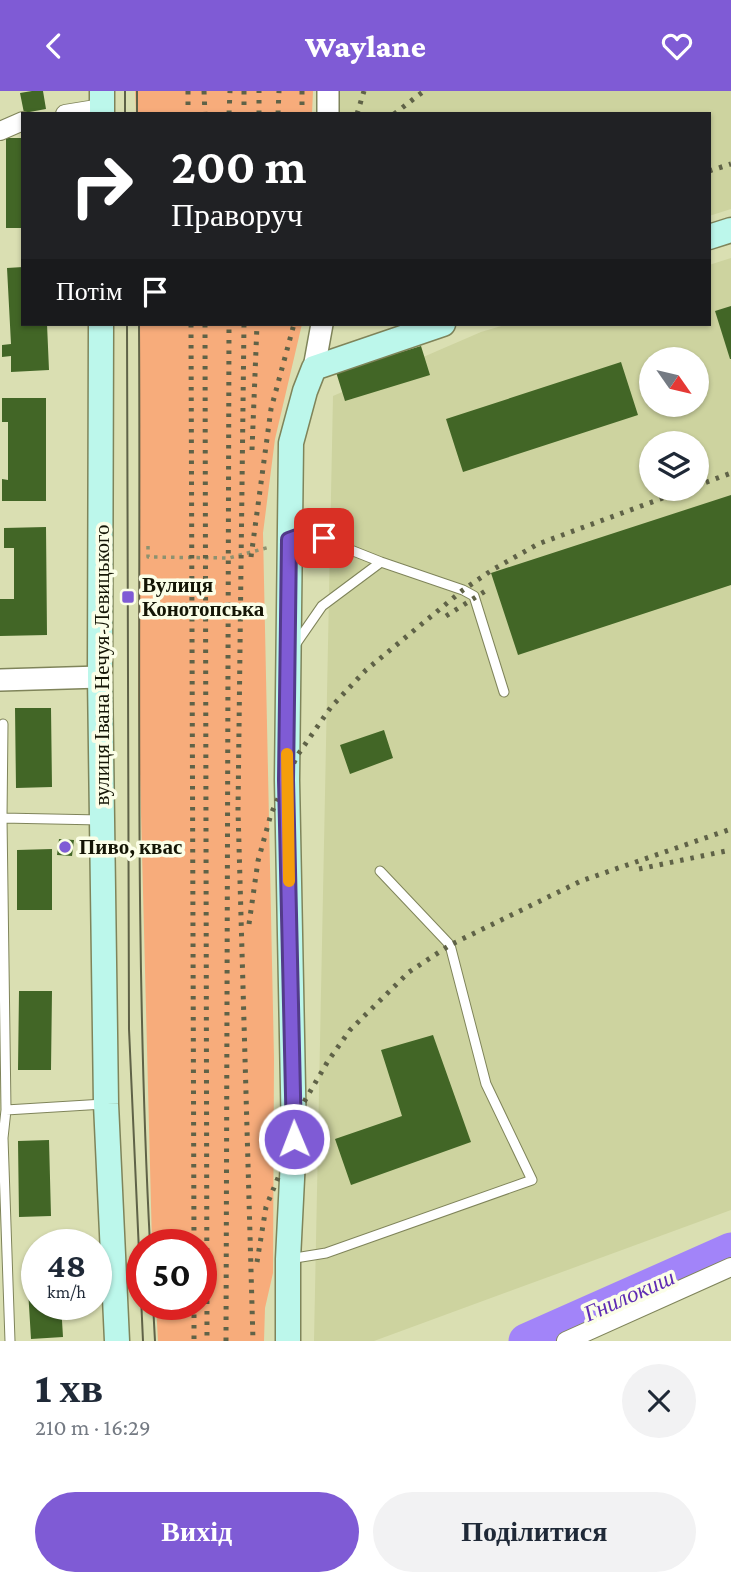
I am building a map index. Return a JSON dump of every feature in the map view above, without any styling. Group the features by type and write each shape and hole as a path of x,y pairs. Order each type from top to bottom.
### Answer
{"main road":[{"path":"711,236 731,230"},
{"name":"вулиця Івана Нечуя-Левицького","path":"102,326 100,677 106,1104 117,1341"},
{"path":"288,1341 288,1259 294,1139 286,780 292,443 305,391 314,368 437,326"}],"street":[{"path":"328,91 328,112"},
{"path":"72,112 102,104"},
{"path":"0,131 21,122"},
{"path":"314,368 322,326"},
{"path":"0,680 100,677"},
{"path":"566,1341 731,1267"}],"lane":[{"path":"289,540 308,533 474,596 504,692"},
{"path":"287,657 322,606 381,562"},
{"path":"3,725 6,1110 1,1140 10,1341"},
{"path":"2,818 102,820"},
{"path":"288,1259 326,1253 532,1180 486,1084 450,946 380,871"},
{"path":"6,1110 106,1104"}],"path":[{"path":"148,546 148,557 229,558 260,551 289,540"}],"shaded area":[{"path":"135,91 313,91 312,112 136,112"},
{"path":"336,91 731,91 731,209 711,215 711,112 336,112"},
{"path":"731,258 731,1210 374,1341 314,1341 333,396 481,332 501,326 711,326 711,264"},
{"path":"139,326 302,326 275,439 263,533 274,1058 273,1273 265,1308 264,1341 158,1341 157,1320 217,1320 217,1229 152,1229 138,695"}],"building":[{"path":"43,91 46,109 24,112 20,93"},
{"path":"6,138 21,138 21,228 6,228"},
{"path":"21,267 21,326 47,326 49,370 11,372 11,356 2,357 2,345 11,344 7,268"},
{"path":"731,306 731,359 730,359 715,311"},
{"path":"421,346 430,375 345,401 336,372"},
{"path":"621,362 638,415 463,472 446,419"},
{"path":"2,398 46,398 46,501 2,501 2,479 8,480 8,422 2,422"},
{"path":"731,495 731,585 518,655 491,573"},
{"path":"46,527 47,635 0,636 0,599 14,599 14,548 4,548 4,528"},
{"path":"15,708 51,708 52,787 16,788"},
{"path":"384,730 393,758 350,774 340,745"},
{"name":"Пиво, квас","path":"59,839 74,840 72,856 57,855"},
{"path":"52,849 52,910 17,910 17,850"},
{"path":"19,991 52,991 51,1070 18,1070"},
{"path":"433,1035 471,1142 351,1185 335,1139 402,1116 381,1050"},
{"path":"49,1140 51,1216 19,1217 18,1141"},
{"path":"30,1320 62,1320 63,1337 31,1339"}],"waterway":[{"name":"Гнилокиш","path":"526,1341 731,1250"}],"tram line":[{"path":"125,91 125,112"},
{"path":"137,91 137,112"},
{"path":"127,326 129,1029 143,1341"},
{"path":"139,326 140,899 149,1229"},
{"path":"154,1320 155,1341"}],"railway":[{"path":"188,91 188,112"},
{"path":"204,91 205,112"},
{"path":"229,112 230,91"},
{"path":"244,91 244,112"},
{"path":"259,91 259,112"},
{"path":"278,112 279,91"},
{"path":"302,91 302,112"},
{"path":"358,112 364,91"},
{"path":"397,112 424,91"},
{"path":"711,170 731,164"},
{"path":"191,326 194,1229"},
{"path":"205,326 207,1341"},
{"path":"226,1341 229,326"},
{"path":"244,326 238,810 253,1341"},
{"path":"252,450 257,326"},
{"path":"251,557 271,409 293,326"},
{"path":"709,481 731,473"},
{"path":"249,924 258,861 271,814 297,756 331,707 366,670 463,590 492,570 538,544 655,501"},
{"path":"446,616 487,590"},
{"path":"257,1262 266,1207 294,1139 304,1102 350,1030 409,972 450,945 581,881 731,829"},
{"path":"639,869 731,850"},
{"path":"194,1320 194,1341"}],"slow traffic":[{"path":"287,754 289,881"}],"place":[{"name":"Вулиця Конотопська","path":"128,597"},
{"name":"Пиво, квас","path":"65,847"}],"route":[{"path":"294,1139 286,780 289,540 308,533 324,538"}]}
